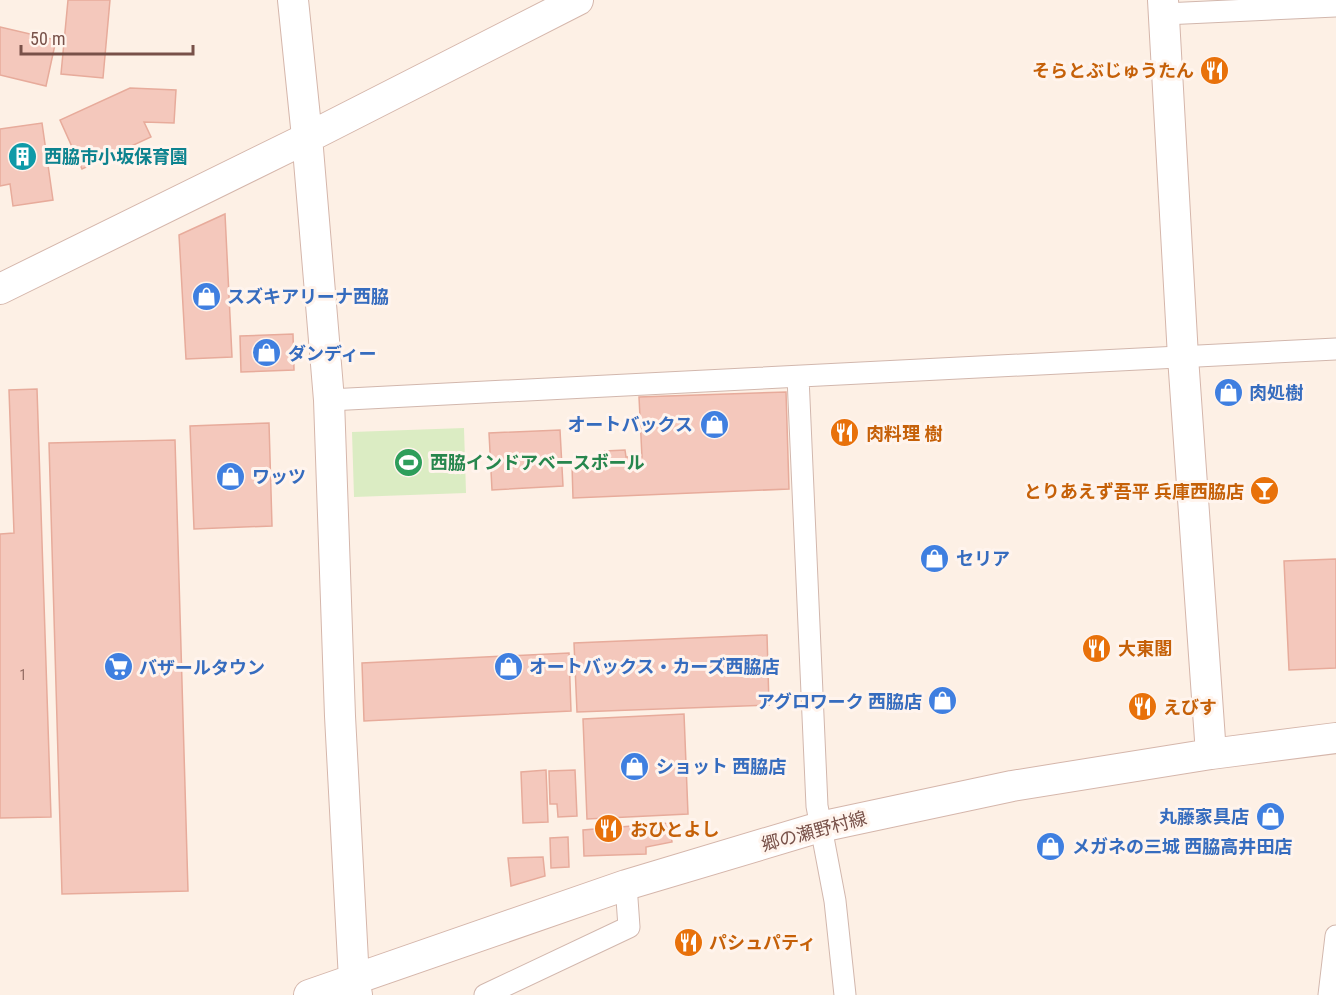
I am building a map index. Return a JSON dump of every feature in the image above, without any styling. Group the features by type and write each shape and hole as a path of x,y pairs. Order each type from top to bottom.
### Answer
{"street":[{"path":"293,0 329,400 340,716 356,988"},
{"path":"0,289 578,0"},
{"path":"1211,754 1183,357 1163,7 1336,6"},
{"path":"329,400 1336,348"},
{"path":"798,377 816,782 820,827 835,901 845,995"},
{"name":"郷の瀬野村線","path":"309,995 356,988 626,885 820,827 1012,786 1211,754 1336,738"},
{"path":"485,995 629,927 626,885"},
{"path":"1329,995 1336,936"}],"green space":[{"name":"西脇インドアベースボール","path":"464,428 466,493 354,497 352,432"}],"building":[{"path":"68,0 110,0 103,78 61,74"},
{"path":"0,27 56,40 46,86 0,75"},
{"path":"130,88 176,90 174,123 144,122 151,137 82,169 60,120"},
{"name":"西脇市小坂保育園","path":"42,123 53,200 13,206 10,184 0,186 0,129"},
{"name":"スズキアリーナ西脇","path":"225,214 232,357 186,359 179,235"},
{"name":"ダンディー","path":"293,334 294,370 241,372 240,336"},
{"path":"37,389 51,817 0,818 0,534 14,533 9,390"},
{"name":"オートバックス","path":"786,392 789,489 573,498 572,465 606,464 605,451 625,450 626,457 642,457 639,397"},
{"name":"ワッツ","path":"269,423 272,526 194,529 190,426"},
{"path":"560,430 563,486 492,490 489,433"},
{"name":"バザールタウン","path":"175,440 188,891 62,894 49,443"},
{"path":"1336,559 1336,668 1289,670 1284,561"},
{"path":"767,635 769,705 577,712 574,643"},
{"path":"569,653 571,711 364,721 362,663"},
{"name":"ショット 西脇店","path":"684,714 688,814 587,819 583,719"},
{"path":"546,770 548,822 523,823 521,772"},
{"path":"575,770 577,816 558,817 557,804 550,804 549,771"},
{"path":"669,823 672,842 646,847 646,854 584,856 583,830"},
{"path":"568,837 569,867 551,868 550,838"},
{"path":"543,857 545,876 511,886 508,858"}],"place":[{"name":"そらとぶじゅうたん","path":"1215,70"},
{"name":"西脇市小坂保育園","path":"23,156"},
{"name":"スズキアリーナ西脇","path":"206,296"},
{"name":"ダンディー","path":"267,353"},
{"name":"肉処樹","path":"1228,392"},
{"name":"オートバックス","path":"714,424"},
{"name":"肉料理 樹","path":"845,433"},
{"name":"西脇インドアベースボール","path":"409,462"},
{"name":"ワッツ","path":"231,476"},
{"name":"とりあえず吾平 兵庫西脇店","path":"1265,491"},
{"name":"セリア","path":"935,558"},
{"name":"大東閣","path":"1097,648"},
{"name":"オートバックス・カーズ西脇店","path":"508,666"},
{"name":"バザールタウン","path":"118,667"},
{"name":"アグロワーク 西脇店","path":"943,701"},
{"name":"えびす","path":"1142,707"},
{"name":"ショット 西脇店","path":"635,766"},
{"name":"丸藤家具店","path":"1270,816"},
{"name":"おひとよし","path":"609,829"},
{"name":"メガネの三城 西脇高井田店","path":"1051,846"},
{"name":"パシュパティ","path":"688,942"}]}
